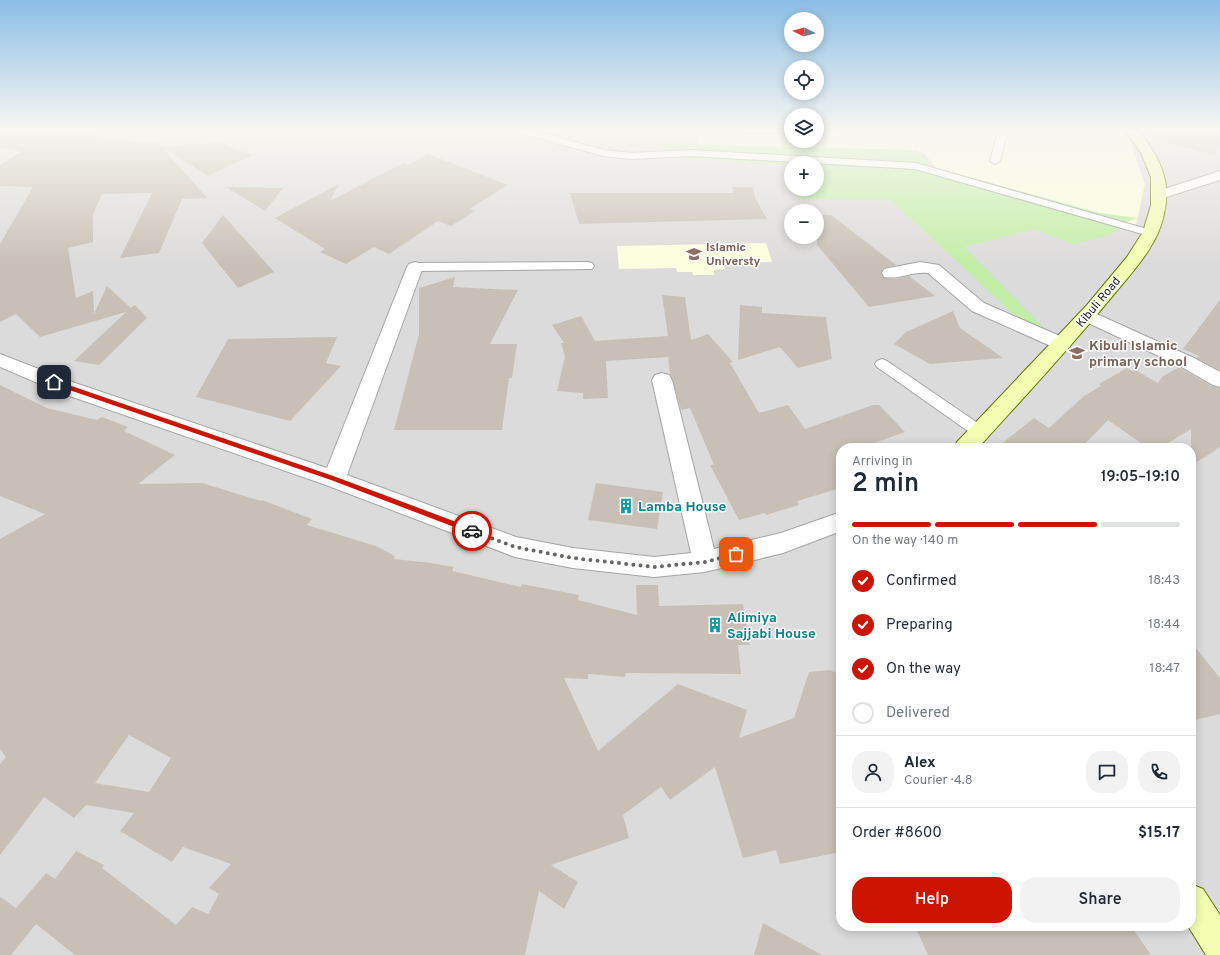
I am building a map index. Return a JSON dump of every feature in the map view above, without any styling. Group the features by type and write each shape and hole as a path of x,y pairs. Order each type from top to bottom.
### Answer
{"street":[{"name":"Kibuli Road","path":"970,443 1088,316 1142,248 1150,233 1157,213 1160,195 1158,176"},
{"path":"1160,195 1218,176"},
{"path":"334,479 415,267"},
{"path":"890,273 920,267 933,269 978,307 1062,344"},
{"path":"1088,316 1187,362 1220,380"},
{"path":"0,360 68,388 334,479 515,547 573,558 654,567 705,562 783,543 836,523"},
{"path":"662,380 705,562"},
{"path":"1196,909 1220,946"}],"lane":[{"path":"949,176 1150,233"},
{"path":"415,267 588,266"},
{"path":"882,364 980,432"}],"shaded area":[{"path":"0,176 784,176 784,196 824,196 824,176 1220,176 1220,955 0,955"},
{"path":"960,176 1142,176 1145,184 1136,225"},
{"name":"Islamic Universty","path":"766,243 772,262 724,263 725,269 714,270 714,275 693,275 692,272 677,272 676,268 619,269 617,246"}],"green space":[{"path":"824,176 963,176 1100,213 1138,218 1126,222 1110,235 1073,244 1035,229 964,247 1045,329 1039,338 891,200 799,199 798,196 824,196"}],"building":[{"path":"0,176 187,176 207,198 182,199 159,253 120,258 152,193 102,194 93,214 93,242 68,248 76,298 93,291 94,314 107,286 131,308 135,305 147,318 99,365 74,361 126,312 40,337 16,314 0,322 0,244 33,187 0,186"},
{"path":"379,176 484,176 508,185 469,209 475,211 451,226 438,221 389,254 374,247 346,264 320,252 325,249 275,218 339,184 330,201"},
{"path":"226,187 283,188 265,211"},
{"path":"732,187 753,187 755,198 767,219 579,224 570,193 733,193"},
{"path":"223,215 274,272 238,288 202,243"},
{"path":"824,215 831,215 896,265 883,268 881,274 884,278 895,279 909,276 935,296 869,307 817,245 824,244"},
{"path":"455,277 453,287 518,290 490,344 517,344 512,378 509,378 502,430 394,430 419,334 419,288"},
{"path":"662,295 685,297 691,340 708,334 733,362 730,363 759,413 788,405 805,429 873,405 879,405 905,432 874,443 836,443 836,489 797,501 799,505 766,515 765,513 739,520 710,465 714,465 690,408 681,410 670,374 668,357 606,361 608,398 583,399 583,393 557,391 565,356 561,343 564,343 552,325 581,316 595,341 668,336"},
{"path":"1220,300 1220,370 1196,358 1199,356 1183,349"},
{"path":"740,305 762,307 762,313 826,317 832,359 798,368 780,347 738,360"},
{"path":"953,311 960,328 1003,358 930,364 894,344 906,332"},
{"path":"337,337 326,363 341,366 290,421 196,397 228,339"},
{"path":"1179,367 1212,386 1220,388 1220,447 1196,463 1196,443 1191,443 1191,429 1168,443 1141,443 1108,420 1086,443 1002,443 1034,418 1049,428 1084,396 1101,386 1099,384 1127,368 1132,371 1135,370 1158,383 1162,377"},
{"path":"0,385 47,408 97,420 102,417 128,427 124,431 175,455 138,484 202,483 261,501 262,500 312,519 307,525 376,546 395,556 394,559 454,567 452,571 521,587 522,584 579,595 578,600 637,615 636,585 658,585 659,606 743,604 750,645 738,645 741,674 626,673 625,677 588,674 588,679 564,678 598,751 678,684 747,710 739,738 794,718 809,672 830,670 836,673 836,853 780,864 776,850 743,858 715,767 670,800 661,787 623,815 629,838 551,865 578,882 564,909 539,891 525,955 75,955 36,924 11,955 0,955 0,897 16,908 46,873 55,879 76,851 104,865 102,868 176,925 192,907 208,914 219,894 209,888 231,864 183,847 172,862 120,831 134,813 86,805 74,818 44,797 0,855 0,764 6,757 0,749 0,539 45,514 0,496","holes":["129,735 171,758 149,792 95,783"]},
{"name":"Lamba House","path":"596,483 663,492 657,529 588,520"},
{"path":"1196,648 1220,678 1220,714 1196,720"},
{"path":"763,923 822,955 754,955"},
{"path":"917,931 1134,931 1151,955 928,955"}],"way so far":[{"path":"472,531 515,547 573,558 654,567 705,562 736,554"}],"place":[{"name":"Islamic Universty","path":"694,254"},
{"name":"Kibuli Islamic primary school","path":"1077,353"},
{"name":"Lamba House","path":"626,506"},
{"name":"Alimiya Sajjabi House","path":"715,625"}],"route":[{"path":"54,382 334,479 472,531"}]}
